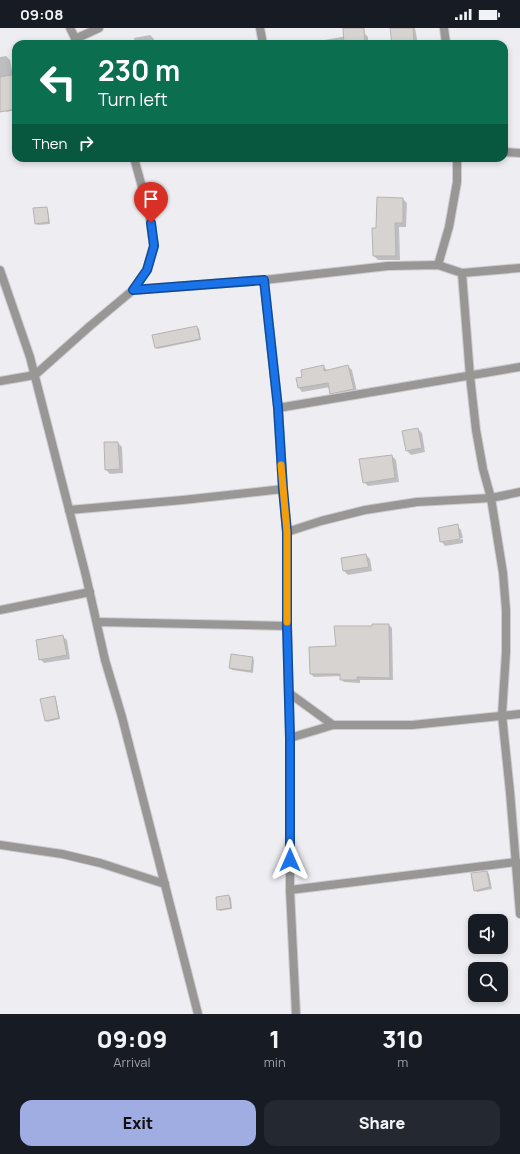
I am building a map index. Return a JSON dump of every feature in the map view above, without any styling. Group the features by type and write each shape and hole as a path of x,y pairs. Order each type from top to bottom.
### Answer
{"street":[{"path":"70,28 76,40"},
{"path":"80,40 99,28"},
{"path":"260,28 262,40"},
{"path":"444,28 446,40"},
{"path":"508,152 520,153"},
{"path":"0,381 35,375 133,290 147,270 154,246 149,212 136,162"},
{"path":"438,265 449,227 457,182 457,162"},
{"path":"133,290 264,280 388,266 438,265 462,273 520,268"},
{"path":"0,270 35,375 90,592 105,660 122,717 198,1014"},
{"path":"462,273 470,376 477,438 483,469 491,498 503,573 506,610 506,652 502,715 518,863 520,914"},
{"path":"264,280 278,408 287,532 287,626 290,738 290,890 296,1014"},
{"path":"278,408 520,367"},
{"path":"69,510 283,489"},
{"path":"287,532 328,519 392,505 417,502 491,498 520,492"},
{"path":"0,610 90,592"},
{"path":"97,622 287,626"},
{"path":"289,693 332,725"},
{"path":"290,738 332,725 412,725 520,714"},
{"path":"0,846 62,854 165,884"},
{"path":"290,890 518,863"}],"building":[{"path":"343,28 364,28 365,40 344,40"},
{"path":"390,28 413,28 414,40 392,40"},
{"path":"12,75 12,110 0,112 0,77"},
{"path":"377,197 403,198 403,223 395,223 396,256 373,256 372,228 376,228"},
{"path":"47,207 49,222 35,224 33,208"},
{"path":"197,326 200,339 155,348 152,335"},
{"path":"324,365 324,371 348,365 354,389 330,394 328,383 298,388 296,378 302,377 301,370"},
{"path":"418,428 422,448 406,451 402,431"},
{"path":"104,442 118,442 120,469 105,470"},
{"path":"392,455 395,478 363,483 359,459"},
{"path":"458,524 460,539 440,542 438,528"},
{"path":"366,554 369,567 343,571 341,558"},
{"path":"372,624 389,624 390,678 357,677 357,680 340,680 340,674 310,674 309,647 336,646 334,626 372,626"},
{"path":"63,635 67,655 39,660 36,640"},
{"path":"231,654 253,657 251,671 229,668"},
{"path":"55,696 59,718 45,721 40,699"},
{"path":"487,871 490,887 474,891 471,873"},
{"path":"229,895 231,908 217,910 216,897"}],"slow traffic":[{"path":"281,465 287,532 287,622"}],"route":[{"path":"151,223 154,246 147,270 133,290 264,280 278,408 287,532 290,860"}]}
